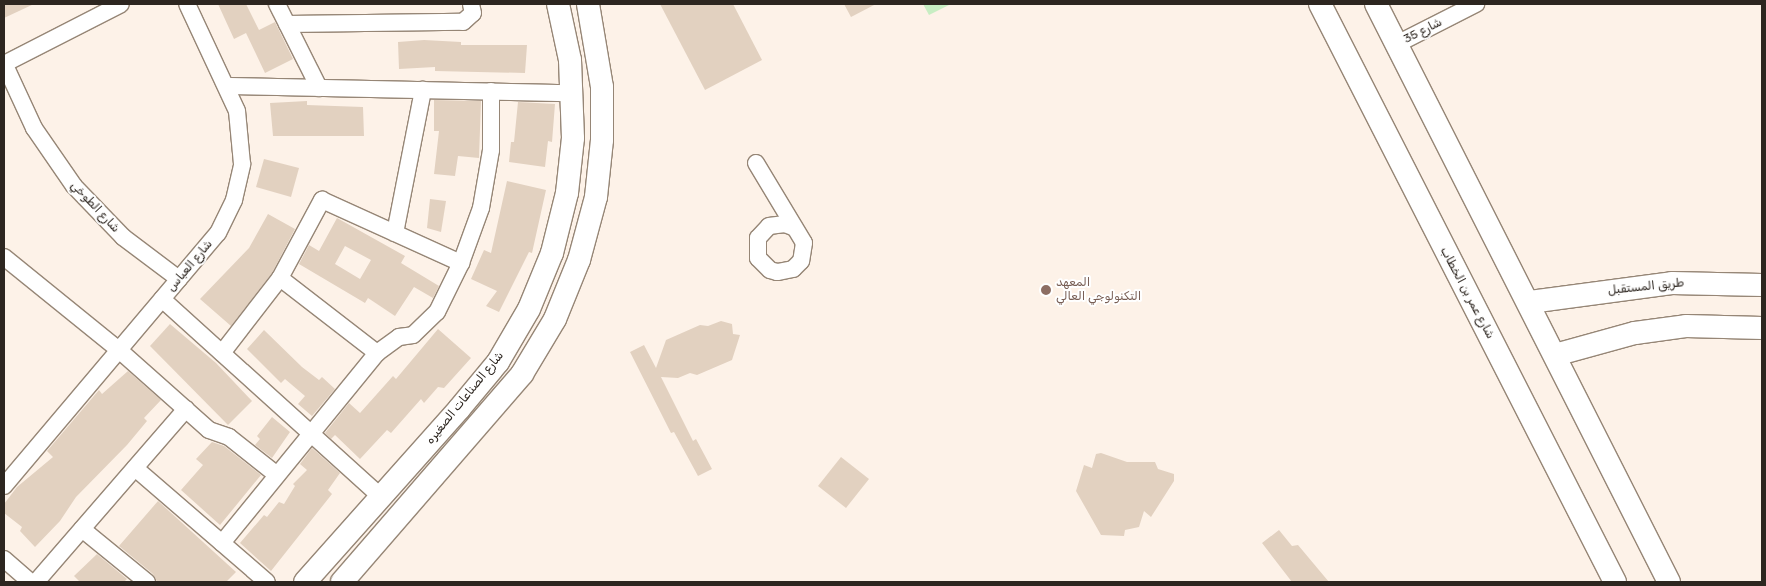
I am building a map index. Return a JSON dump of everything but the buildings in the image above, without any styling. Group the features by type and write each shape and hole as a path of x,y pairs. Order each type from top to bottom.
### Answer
{"street":[{"path":"4,64 121,4"},
{"name":"شارع العباس","path":"4,486 218,233 234,200 242,164 242,137 227,86 188,4"},
{"path":"277,4 319,88"},
{"path":"287,24 463,22 472,13 471,4"},
{"name":"شارع الصناعات الصغيره","path":"305,582 381,498 498,362 529,309 552,253 567,194 573,138 573,93 558,4"},
{"path":"342,582 522,374 555,319 584,242 596,197 602,140 602,87 588,4"},
{"name":"شارع عمر بن الخطاب","path":"1320,4 1615,582"},
{"path":"1376,4 1530,302 1669,582"},
{"name":"شارع 35","path":"1397,44 1476,4"},
{"name":"شارع الطوخي","path":"4,64 34,128 74,186 123,237 179,279"},
{"path":"227,86 573,93"},
{"path":"395,233 423,90"},
{"path":"222,543 377,353 393,341 413,335 430,320 461,263 481,208 491,150 491,91"},
{"path":"756,163 793,227"},
{"path":"222,353 280,278 322,200 461,263"},
{"path":"4,257 119,350 209,430 228,437 277,475"},
{"path":"280,278 377,353"},
{"name":"طريق المستقبل","path":"1530,302 1672,283 1762,285"},
{"path":"162,299 381,498"},
{"path":"1555,355 1635,332 1686,326 1762,328"},
{"path":"36,582 186,409"},
{"path":"135,468 267,582"},
{"path":"82,529 147,582"},
{"path":"4,559 30,582"}],"green space":[{"path":"923,4 951,4 929,15"}],"place":[{"name":"المعهد التكنولوجي العالي","path":"1046,290"}]}
